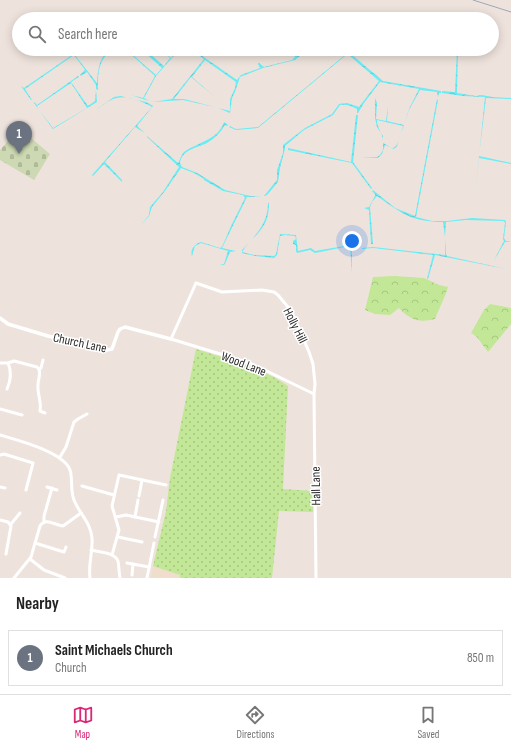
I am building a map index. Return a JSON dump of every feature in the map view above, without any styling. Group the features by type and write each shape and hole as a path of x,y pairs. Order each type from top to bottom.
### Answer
{"street":[{"name":"Holly Hill","path":"171,340 196,283 222,292 262,290 274,292 292,312 309,352 315,384 314,394"},
{"name":"Church Lane","path":"1,321 48,336 107,350 112,349 120,329 125,327 171,340"},
{"name":"Wood Lane","path":"171,340 250,363 314,394"},
{"path":"43,360 41,368 39,369 40,373 38,387 41,405 40,411 45,412"},
{"path":"0,363 14,361 37,367 39,369"},
{"path":"7,389 11,376 8,363"},
{"name":"Hall Lane","path":"314,394 316,578"},
{"path":"0,409 16,415 22,415"},
{"path":"60,457 66,447 72,425 76,420 87,414"},
{"path":"73,416 76,420"},
{"path":"0,436 51,452 65,461 69,467 71,474 72,495 90,529 92,537 89,562 90,578"},
{"path":"0,455 4,454 34,461 25,488"},
{"path":"112,555 119,530 112,506 119,475 166,485"},
{"path":"139,496 142,480"},
{"path":"82,486 97,492 114,495"},
{"path":"0,487 5,488"},
{"path":"47,487 57,490"},
{"path":"14,578 30,559 40,526 44,521 52,488"},
{"path":"135,516 138,500"},
{"path":"155,537 163,500"},
{"path":"44,521 63,526 81,513"},
{"path":"10,524 18,514"},
{"path":"116,517 126,515 135,516 159,522"},
{"path":"0,520 10,524 12,530 8,551"},
{"path":"118,537 142,542"},
{"path":"35,543 64,552"},
{"path":"147,578 154,543"},
{"path":"62,557 66,547"},
{"path":"91,550 112,555 118,560 120,578"},
{"path":"30,559 44,570 65,578"},
{"path":"127,563 149,567"},
{"path":"132,575 133,564"},
{"path":"52,578 53,574"}],"shaded area":[{"path":"153,566 180,575 180,578 151,578"}],"green space":[{"path":"17,128 50,154 34,180 0,160 0,150"},
{"path":"395,276 424,278 439,285 448,287 435,319 424,321 415,320 399,308 390,315 375,314 365,310 373,277"},
{"path":"490,304 511,308 511,324 488,352 476,336 471,333 484,310"},
{"path":"196,349 255,369 278,379 288,386 283,489 313,491 313,512 279,511 272,578 180,578 180,575 153,566 166,511 170,478"}],"water":[{"path":"73,56 25,89 32,100 21,86 24,88"},
{"path":"75,56 97,83 99,68 104,56 105,56 101,63 98,78 98,90 87,72 81,76 80,75 85,70"},
{"path":"133,56 156,75 162,68 149,56 152,56 164,66 170,58 168,56 171,58 174,56 156,76 144,98 149,101 131,95 143,98 155,76"},
{"path":"200,56 202,56 237,80 241,75 260,68 259,63 264,67 292,60 294,56 300,56 295,60 263,68 240,77 232,98 230,113 218,108 230,111 230,99 236,82 205,60 192,77 215,97 191,77 174,99 184,99 215,107 183,100 152,102 172,99 204,59"},
{"path":"345,56 258,128 236,130 229,127 230,126 236,129 258,127"},
{"path":"350,56 353,56 383,81 441,91 438,97 437,92 420,90 409,110 404,125 409,109 419,89 380,82 358,113 357,109 353,107 340,105 333,115 304,130 285,146 278,182 267,195 264,196 277,180 277,170 283,153 283,145 305,128 332,114 339,104 347,103 359,107 379,81"},
{"path":"458,56 457,93 476,96 482,95 511,98 486,98 479,153 485,97 463,96 442,93 442,91 455,92"},
{"path":"78,76 79,77 71,82 88,106 95,101 96,90 97,102 53,129 40,111 53,128 87,108 71,83 37,106 38,109 33,101 37,105"},
{"path":"120,96 127,98 121,97 109,101 114,97"},
{"path":"375,98 377,103 376,119 386,121 388,106 387,121 404,125 401,133 403,126 377,120 381,133 377,127 375,118"},
{"path":"437,99 416,217 432,221 472,218 505,220 506,222 504,238 506,241 511,242 505,242 493,262 504,241 503,239 505,223 504,221 466,220 446,222 445,237 443,222 432,222 407,215 400,212 377,196 370,207 373,244 371,244 369,210 364,208 369,207 375,196 372,191 373,190 395,208 415,216"},
{"path":"135,100 146,102 153,106 137,126 145,133 135,127 105,162 122,180 122,182 104,164 93,176 92,175 152,107"},
{"path":"356,115 358,115 353,162 372,188 371,189 352,163 288,150 288,148 351,162"},
{"path":"224,122 228,125 225,125 215,137 207,143 187,152 181,159 180,163 182,167 197,173 225,190 250,196 263,196 247,197 222,248 236,251 230,252 225,264 223,265 220,264 224,264 228,251 201,243 195,246 201,242 220,248 222,247 245,198 243,195 223,191 194,173 181,168 152,207 149,216 140,226 149,215 150,207 163,192 179,167 147,136 178,163 184,152 217,133"},
{"path":"399,141 397,146 394,149 385,145 382,154 378,158 361,157 377,157 383,150 383,143 394,148"},
{"path":"479,156 511,164 479,158 473,216"},
{"path":"269,203 268,212 264,226 242,252 242,250 260,229 266,217"},
{"path":"280,234 296,235 298,251 311,248 315,251 350,245 352,249 352,273 350,246 315,253 310,250 297,253 296,245 293,244 293,241 296,239 295,236 285,235 280,236 277,255 274,258 255,256 242,252 254,255 274,256 276,254"},
{"path":"445,239 447,256 511,270 435,255 427,279 433,255 373,248 362,249 373,247 445,255"},
{"path":"195,246 192,256 192,249"}],"railway":[{"path":"473,0 511,12"}],"place":[{"name":"Saint Michaels Church","path":"19,154"}]}
